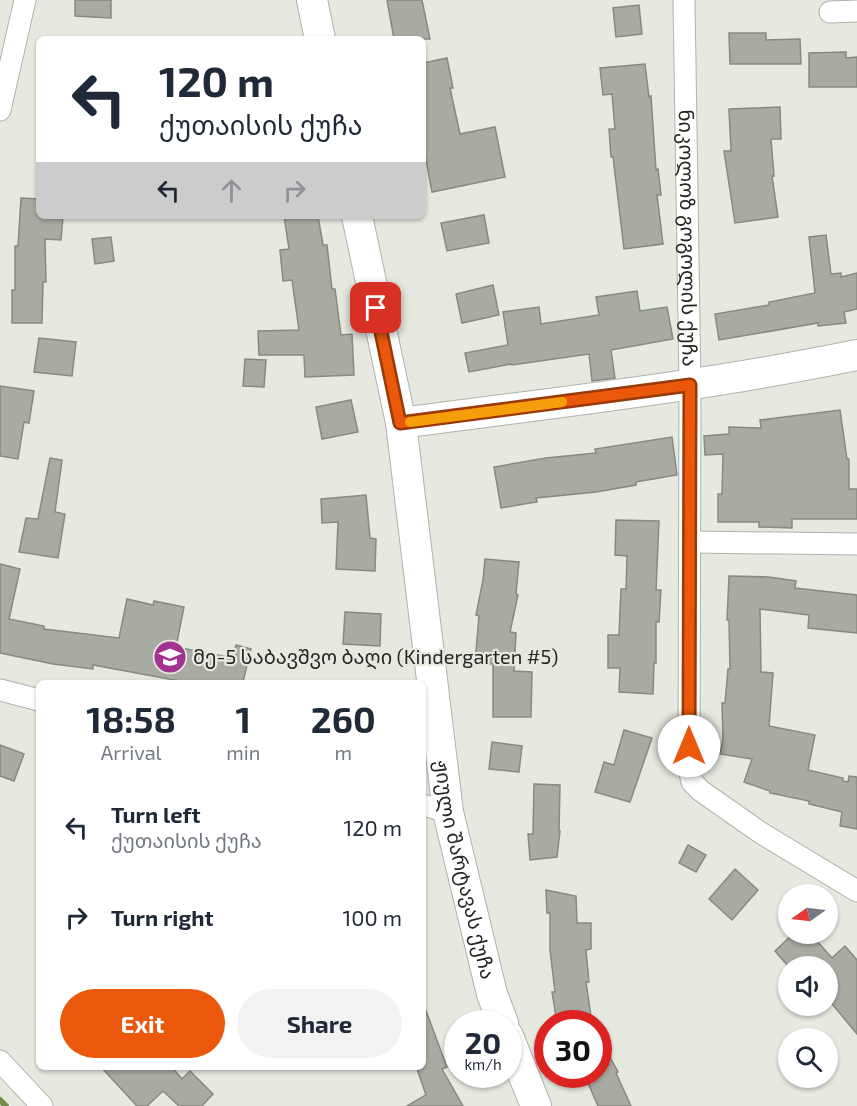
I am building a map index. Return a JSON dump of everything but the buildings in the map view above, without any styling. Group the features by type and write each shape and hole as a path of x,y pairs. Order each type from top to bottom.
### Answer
{"street":[{"path":"0,110 25,0"},
{"path":"312,0 319,36"},
{"name":"ნიკოლოზ გოგოლის ქუჩა","path":"684,0 690,385 689,769 692,782 700,791 761,833 857,891"},
{"path":"830,12 857,11"},
{"name":"ჟიული შარტავას ქუჩა","path":"358,219 400,423 423,680"},
{"path":"400,423 690,385 857,355"},
{"path":"690,542 857,544"},
{"path":"0,690 36,699"},
{"name":"ჟიული შარტავას ქუჩა","path":"426,709 435,808 498,1010"},
{"path":"0,1061 42,1106"},
{"path":"522,1071 536,1106"}],"waterway":[{"path":"0,1100 6,1106"}],"slow traffic":[{"path":"410,422 562,402"}],"place":[{"name":"მე-5 საბავშვო ბაღი (Kindergarten #5)","path":"170,657"}],"route":[{"path":"376,308 400,423 690,385 689,746"}]}
